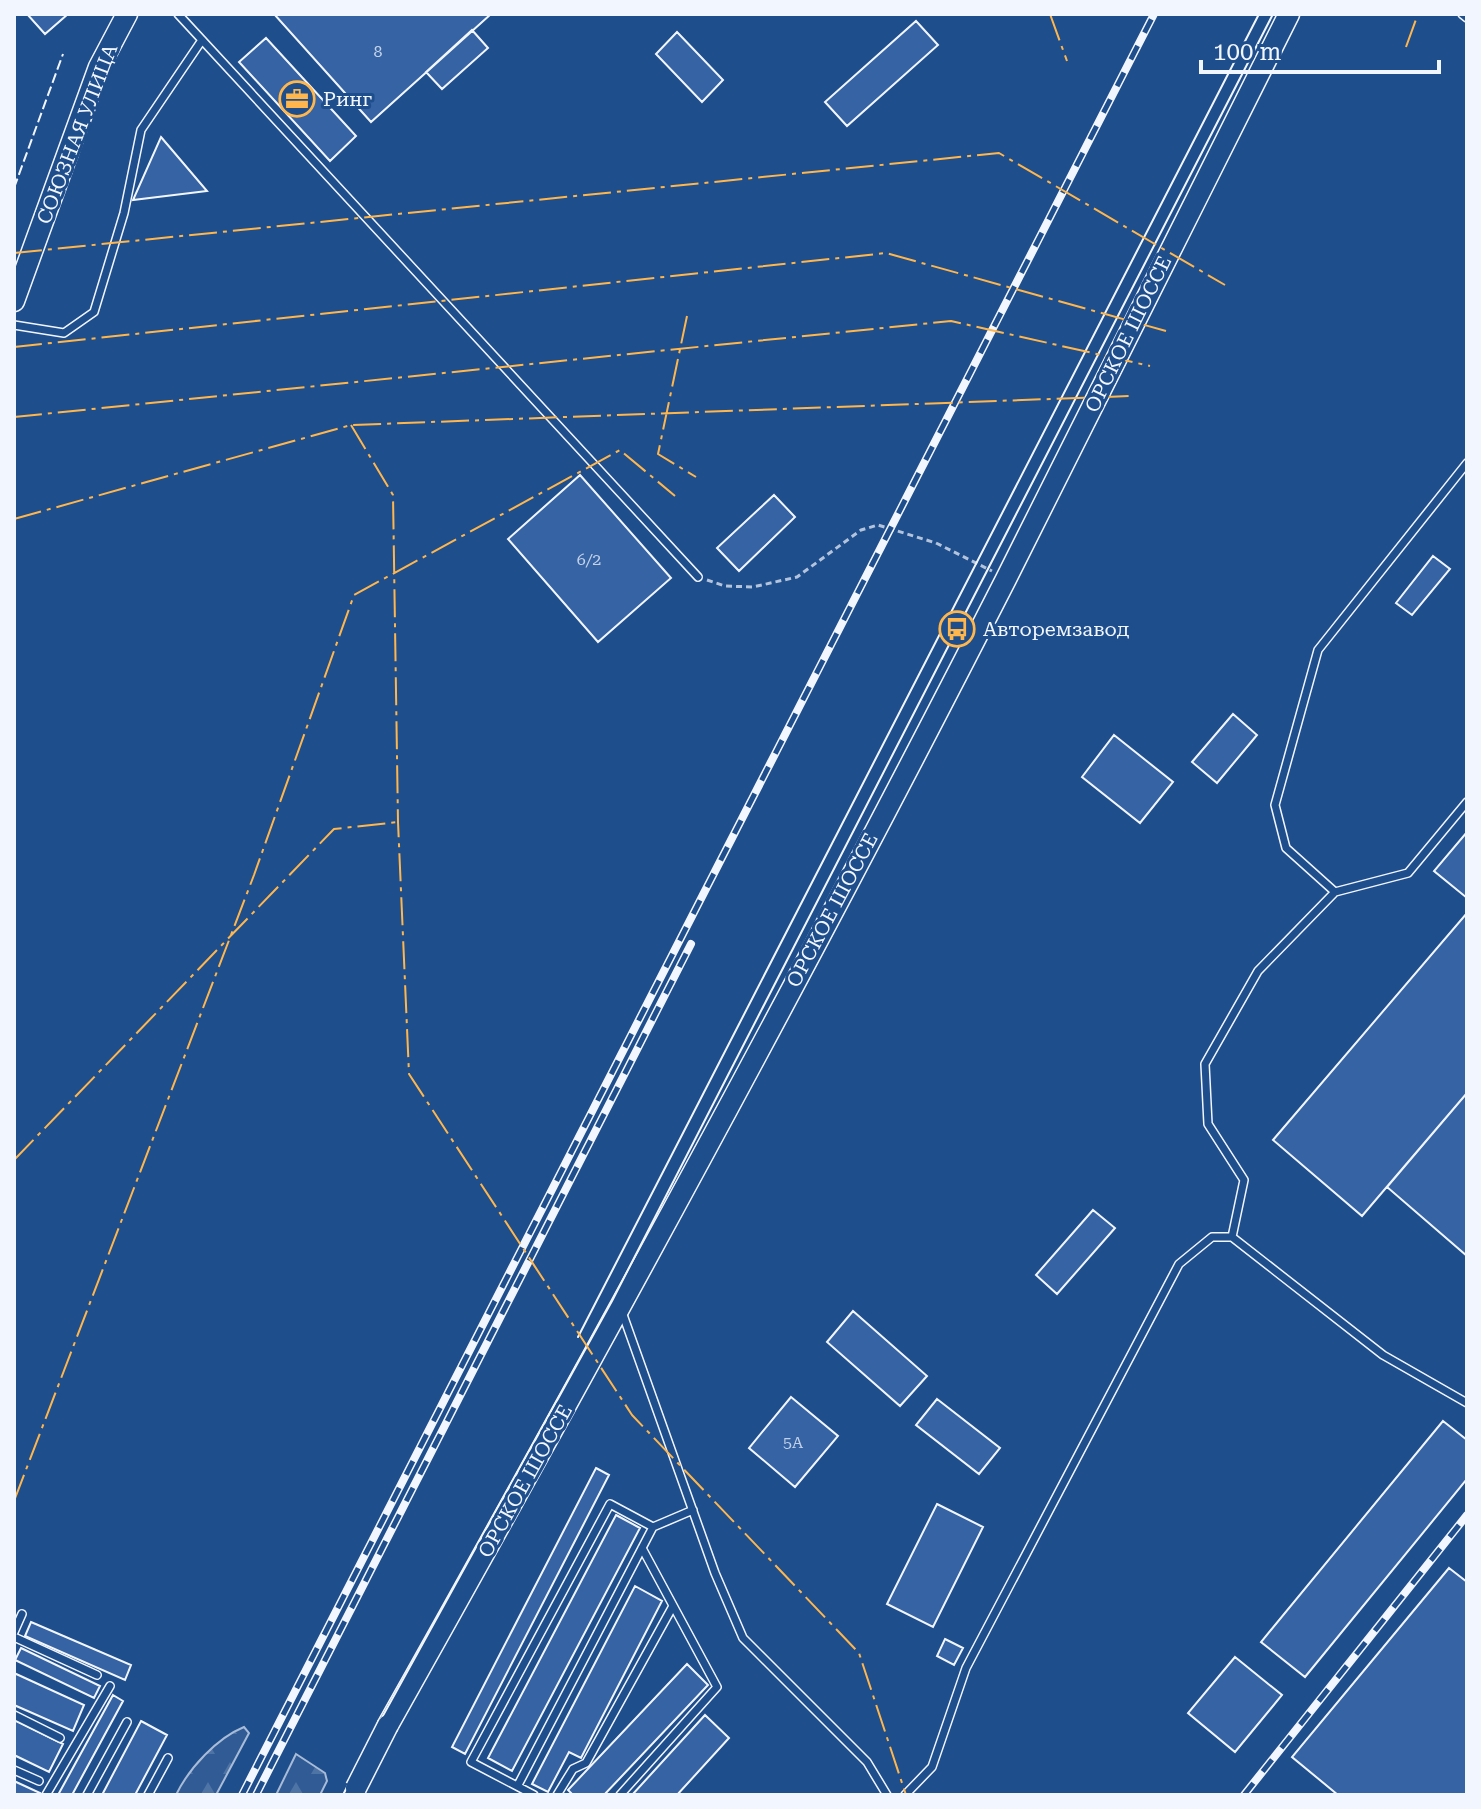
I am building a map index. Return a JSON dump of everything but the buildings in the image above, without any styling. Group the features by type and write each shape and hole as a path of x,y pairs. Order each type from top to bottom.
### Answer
{"street":[{"name":"СОЮЗНАЯ УЛИЦА","path":"14,301 99,67 127,14"},
{"name":"ОРСКОЕ ШОССЕ","path":"354,1792 388,1725 622,1310 1007,578 1289,14"}],"lane":[{"path":"178,14 698,577"},
{"path":"1462,14 1467,18"},
{"path":"14,325 64,333 94,312 124,213 141,130 202,40"},
{"path":"1335,892 1286,848 1275,805 1318,650 1467,463"},
{"path":"1232,1237 1244,1180 1208,1124 1205,1064 1258,971 1335,892 1408,873 1467,802"},
{"path":"905,1795 932,1767 966,1668 1179,1264 1212,1237 1232,1237 1383,1355 1467,1403"},
{"path":"622,1310 693,1510 743,1638 867,1762 887,1795"},
{"path":"534,1795 471,1762 610,1504 653,1527"},
{"path":"518,1785 653,1527 693,1510"},
{"path":"620,1795 717,1687 642,1548"},
{"path":"557,1795 573,1769 586,1763 673,1606"},
{"path":"22,1614 14,1634 97,1675"},
{"path":"46,1795 110,1686"},
{"path":"14,1715 60,1738"},
{"path":"87,1795 127,1722"},
{"path":"148,1795 168,1758"},
{"path":"14,1770 39,1781"}],"path":[{"path":"698,577 725,586 753,587 797,577 861,530 878,525 936,543 1007,578"}],"green space":[{"path":"244,1727 249,1733 216,1795 176,1795 205,1755 224,1738"},
{"path":"296,1754 325,1773 327,1781 320,1795 276,1795"}],"tram line":[{"path":"578,1337 1259,14"},
{"path":"343,1795 380,1721 612,1301 1273,14"}],"railway":[{"path":"242,1795 1154,14"},
{"path":"256,1795 691,944"},
{"path":"1244,1795 1467,1515"}],"fence":[{"path":"14,188 63,54"}],"power":[{"path":"1050,14 1067,61"},
{"path":"1406,47 1418,14"},
{"path":"14,253 999,153 1225,285"},
{"path":"14,347 886,253 1166,331"},
{"path":"687,316 658,454 696,477"},
{"path":"14,417 951,321 1150,366"},
{"path":"14,519 351,425 1131,396"},
{"path":"351,425 393,495 398,822 409,1074 632,1415 859,1653 906,1795"},
{"path":"14,1501 254,875 354,595 620,450 675,496"},
{"path":"14,1160 334,829 398,822"}],"place":[{"name":"Ринг","path":"297,99"},
{"name":"Авторемзавод","path":"957,629"}]}
